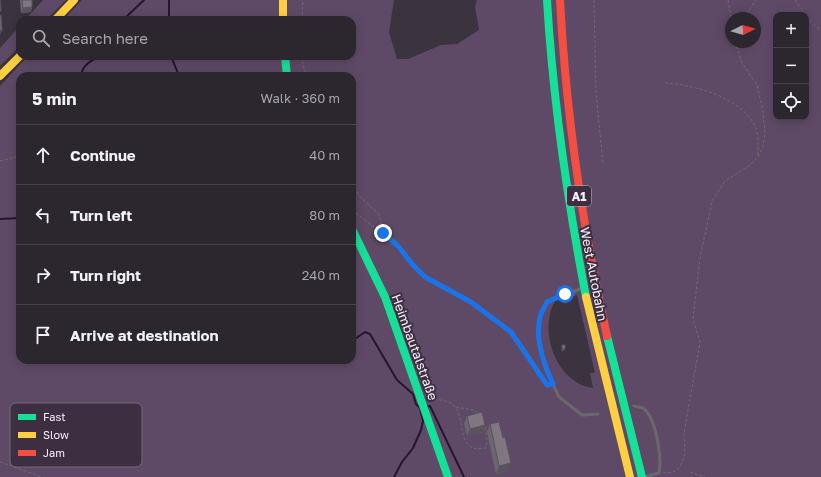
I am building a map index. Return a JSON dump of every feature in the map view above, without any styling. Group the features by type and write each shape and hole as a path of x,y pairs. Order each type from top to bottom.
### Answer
{"main road":[{"path":"59,16 74,0"},
{"path":"283,0 283,16"},
{"name":"West Autobahn","path":"548,0 554,106 565,184 584,287 630,477"},
{"name":"West Autobahn","path":"560,0 561,48 576,183 598,294 643,477"},
{"path":"0,76 16,60"},
{"path":"285,60 287,72"},
{"name":"Heimbautalstraße","path":"356,237 385,297 448,477"}],"lane":[{"path":"584,287 547,302 540,316 539,338 547,372 559,397 571,408 582,415 598,414"},
{"path":"634,406 642,408 649,415 656,434 661,462 659,473 643,477"}],"path":[{"path":"302,0 302,16"},
{"path":"594,0 596,93 603,163"},
{"path":"728,0 730,12"},
{"path":"748,12 756,0"},
{"path":"795,0 821,31"},
{"path":"659,473 673,472 680,467 685,454 684,433 700,342 693,319 700,258 712,201 725,181 750,166 758,157 763,146 765,133 763,111 757,85 742,63 737,48"},
{"path":"302,60 305,72"},
{"path":"665,83 690,86 734,103 750,119 755,128 758,157"},
{"path":"0,161 16,157"},
{"path":"356,190 360,197 379,214 383,233"},
{"path":"356,213 398,246 425,277 471,302 500,322 522,346 547,385 553,384"},
{"path":"423,404 449,402 456,407 473,410 480,414"},
{"path":"456,407 465,439 471,447 479,449 486,448 487,440 485,426"},
{"path":"0,462 10,466"},
{"path":"14,467 42,477"},
{"path":"690,472 705,477"}],"shaded area":[{"path":"43,0 66,0 50,16 29,16"},
{"path":"82,0 394,0 389,32 397,59 408,59 441,45 457,44 479,30 475,7 477,0 821,0 821,477 0,477 0,86 24,60 356,60 356,16 67,16","holes":["577,295 595,373 590,373 593,388 580,384 569,377 560,366 554,354 550,340 550,313 555,301"]},
{"path":"16,30 16,50 0,66 0,48"}],"building":[{"path":"22,0 32,0 32,7 23,8"},
{"path":"1,15 2,30 0,30"},
{"path":"562,345 565,345 565,349 562,349"},
{"path":"482,412 485,425 470,429 467,416"},
{"path":"499,422 503,438 505,437 511,463 499,466 490,424"}],"waterway":[{"path":"127,16 144,0"},
{"path":"169,0 169,16"},
{"path":"82,72 85,66 93,60"},
{"path":"173,60 177,72"},
{"path":"0,219 16,218"},
{"path":"356,338 365,332 370,334 397,380 413,394 416,404 420,408 423,421 421,430 413,448 402,462 394,477"},
{"path":"425,407 430,406 464,477"}],"traffic: fast":[{"path":"547,0 557,112 573,223 586,297"},
{"path":"285,60 287,72"},
{"path":"356,237 385,297 448,477"},
{"path":"607,336 642,477"}],"traffic: slow":[{"path":"59,16 74,0"},
{"path":"283,0 283,16"},
{"path":"0,76 16,60"},
{"path":"586,297 630,477"}],"traffic: jam":[{"path":"560,0 566,85 576,169 590,253 607,336"}],"route":[{"path":"383,233 398,246 425,277 471,302 500,322 511,332 522,346 547,385 553,384 547,372 539,338 540,316 547,302 565,294"}]}
